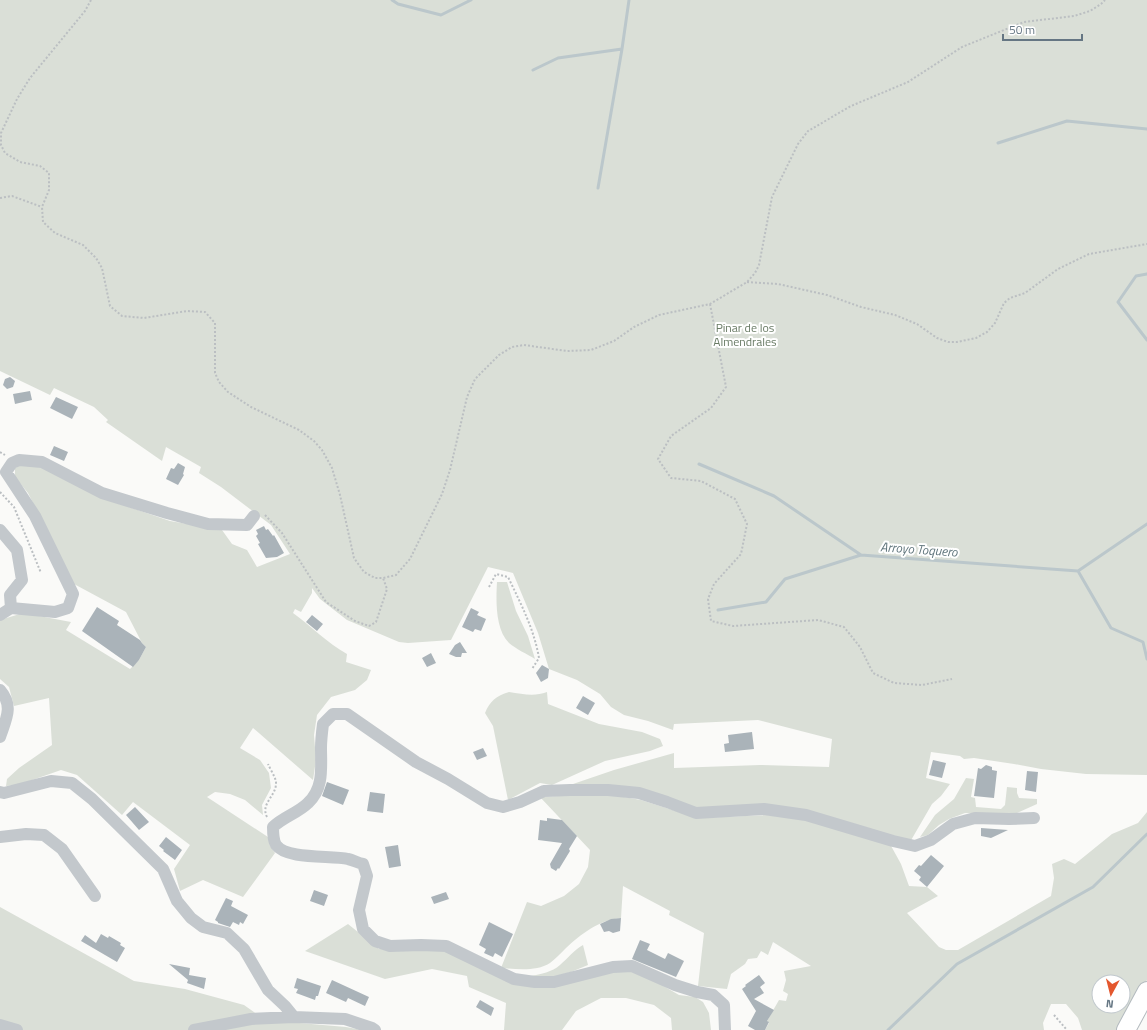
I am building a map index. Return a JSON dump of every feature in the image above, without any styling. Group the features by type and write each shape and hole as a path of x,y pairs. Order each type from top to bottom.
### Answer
{"main road":[{"path":"1126,1030 1147,991"}],"street":[{"path":"0,615 11,608 55,612 68,608 73,594 35,516 6,472 12,463 19,460 42,462 102,493 167,514 208,524 248,525 258,514"},
{"path":"0,530 16,550 22,580 5,597 11,608"},
{"path":"0,690 5,695 9,707 0,737"},
{"path":"725,1030 724,1005 713,995 675,985 632,966 612,967 554,982 535,982 514,979 446,946 390,946 375,942 363,929 359,910 367,876 363,864 348,859 310,856 288,852 276,846 272,835 273,827 308,803 317,791 322,773 321,748 323,724 333,714 347,714 416,762 448,779 487,803 503,807 520,802 544,791 608,790 639,793 696,813 764,809 806,815 893,841 915,846 931,840 953,824 975,818 1034,818"},
{"path":"0,792 4,793 51,781 72,783 92,799 164,869 177,901 191,918 203,927 227,933 244,949 268,990 294,1017"},
{"path":"0,837 26,834 44,835 62,849 95,896"},
{"path":"194,1030 251,1019 294,1017 345,1019 375,1030"},
{"path":"0,1025 16,1030"}],"path":[{"path":"91,0 85,11 30,78 16,100 1,133 2,145 5,153 20,162 40,166 49,174 49,190 42,207 43,222 56,233 83,246 96,258 102,268 110,306 122,316 144,318 187,311 205,312 215,323 215,373 219,382 228,392 251,407 299,430 314,441 322,450 332,468 340,495 354,558 364,572 375,578 396,575 410,559 442,494 450,470 467,397 475,379 499,355 512,347 524,345 567,351 591,350 614,341 634,326 659,315 710,304 747,282 756,273 759,265 772,197 798,144 808,131 851,106 908,82 962,48 1024,22 1074,16 1090,11 1105,0"},
{"path":"0,198 12,196 42,207"},
{"path":"747,282 778,284 827,295 861,307 895,315 917,324 937,338 948,342 957,342 976,338 986,332 995,324 1004,303 1010,298 1025,293 1058,269 1089,254 1147,244"},
{"path":"710,304 726,387 711,408 671,436 658,459 671,478 701,481 734,499 747,524 741,554 714,584 708,599 711,620 733,626 818,620 844,627 860,647 873,673 894,683 922,685 952,679"},
{"path":"0,492 14,507 40,573"},
{"path":"258,514 282,533 326,602 355,621 369,626 376,622 387,589 383,578"},
{"path":"488,587 496,574 508,577 524,610 536,640 539,658 532,669"},
{"path":"268,764 276,781 275,793 266,803 265,812 273,827"},
{"path":"1054,1015 1067,1030"}],"green space":[{"name":"Pinar de los Almendrales","path":"0,0 1147,0 1147,775 1086,774 1041,769 974,758 964,759 960,756 931,752 926,778 950,784 941,796 932,804 910,842 806,811 695,808 573,784 614,770 674,753 674,768 760,765 829,767 832,739 758,720 674,724 673,730 648,721 624,715 611,707 600,694 577,680 549,669 538,633 513,573 488,567 451,640 408,643 399,642 347,620 320,599 312,588 312,593 301,612 295,609 293,613 333,645 347,654 346,662 371,670 367,680 355,690 331,697 317,715 314,735 316,760 313,780 253,728 240,748 260,760 269,773 271,788 262,805 263,815 245,800 230,794 215,792 207,797 268,837 270,846 275,853 243,897 203,880 180,891 174,869 190,845 133,802 122,815 77,775 61,770 18,785 6,786 7,779 19,768 52,745 49,698 14,706 9,687 0,679 0,620 23,613 71,622 66,630 130,669 139,660 146,647 142,643 126,612 74,584 28,493 15,477 15,468 22,464 43,467 129,507 170,521 222,530 232,544 247,550 257,567 290,554 271,525 221,487 199,473 201,467 166,447 162,461 106,422 108,420 94,407 54,388 50,395 0,371"},
{"path":"497,582 507,582 516,611 528,636 535,659 509,643 504,637 497,614"},
{"path":"509,692 533,695 547,692 548,704 599,724 642,732 660,739 663,746 650,751 605,761 552,785 540,783 508,800 493,726 485,713 489,705 494,700 500,695"},
{"path":"966,778 974,779 971,797 975,798 976,807 1001,809 1005,805 1007,787 1017,788 1019,798 1037,799 1037,804 1017,813 965,813 949,819 939,825 928,835 920,837 935,815 954,799"},
{"path":"576,795 618,796 641,800 698,818 767,815 808,820 890,844 901,864 909,886 927,887 938,896 907,913 939,947 946,950 958,950 1051,896 1054,878 1052,864 1064,859 1075,864 1112,834 1138,823 1147,812 1147,980 1131,1007 1131,974 1091,974 1091,1014 1127,1014 1119,1030 1082,1030 1078,1018 1066,1004 1051,1004 1043,1023 1044,1030 765,1030 769,1023 767,1021 779,1000 786,1001 788,994 783,991 786,980 784,971 811,966 773,942 768,955 761,951 757,958 748,959 745,964 731,974 727,989 698,986 704,933 669,915 670,911 623,886 621,918 613,919 591,928 550,963 544,966 532,969 501,968 527,902 541,906 564,896 579,884 588,867 590,850 540,797"},
{"path":"0,907 134,981 185,989 244,1005 265,1020 346,1027 362,1030 0,1030"},
{"path":"348,924 379,949 434,948 454,953 528,985 605,972 630,971 660,984 679,995 695,997 703,1002 709,1013 711,1030 672,1030 671,1018 654,1005 626,998 601,998 576,1011 562,1030 504,1030 506,1003 469,987 467,976 432,969 385,979 305,951"},
{"path":"583,945 588,965 571,972 546,979 531,976 554,969"}],"building":[{"path":"10,377 15,381 13,387 7,389 3,385 5,379"},
{"path":"30,391 32,400 15,404 13,394"},
{"path":"56,397 78,407 72,419 50,408"},
{"path":"54,446 68,452 64,461 50,455"},
{"path":"178,463 185,467 184,475 178,485 166,479 171,468 174,469"},
{"path":"264,526 266,530 268,529 273,536 274,535 284,553 277,557 266,558 258,544 260,543 256,536 258,534 256,530"},
{"path":"97,607 119,621 117,625 140,640 146,647 139,660 133,667 82,631"},
{"path":"471,608 479,612 477,615 486,619 481,631 475,629 473,632 462,627"},
{"path":"312,615 323,624 317,631 306,622"},
{"path":"460,642 467,653 462,653 461,657 456,657 449,654 455,645"},
{"path":"431,653 436,663 427,667 422,658"},
{"path":"542,665 549,669 548,678 541,682 536,673"},
{"path":"583,696 595,703 588,715 576,708"},
{"path":"752,732 754,749 725,752 724,744 729,743 728,735"},
{"path":"483,748 487,756 477,760 473,752"},
{"path":"933,760 946,763 942,778 929,775"},
{"path":"986,765 992,767 992,770 997,771 994,798 974,796 978,768 981,769"},
{"path":"1027,771 1038,772 1036,792 1025,790"},
{"path":"327,782 349,790 343,805 322,796"},
{"path":"370,792 385,794 383,813 367,811"},
{"path":"135,807 149,822 139,830 126,815"},
{"path":"547,818 562,820 577,836 569,849 570,851 559,869 558,868 556,871 551,868 550,864 562,843 538,840 540,820 547,821"},
{"path":"981,828 1008,830 991,838 981,836"},
{"path":"166,837 182,850 175,860 159,846"},
{"path":"398,845 401,866 389,868 385,847"},
{"path":"931,855 944,866 927,887 919,880 921,877 914,871"},
{"path":"314,890 328,895 324,906 310,901"},
{"path":"446,892 449,899 434,904 431,897"},
{"path":"226,898 233,901 231,906 248,915 243,924 240,922 239,925 233,922 230,927 218,923 215,920"},
{"path":"621,918 620,931 613,933 609,931 604,932 600,924 611,919"},
{"path":"489,922 513,934 502,957 495,953 493,957 484,953 486,949 479,945"},
{"path":"101,934 108,938 109,936 121,943 120,945 125,948 117,962 81,941 85,935 96,943"},
{"path":"640,940 650,944 647,950 665,959 668,953 684,961 676,977 632,959"},
{"path":"169,964 190,968 189,975 206,978 204,989 187,983 188,980"},
{"path":"759,975 765,983 760,987 764,993 754,999 774,1010 767,1021 769,1022 765,1030 755,1030 748,1026 756,1011 742,989"},
{"path":"297,978 321,986 315,1000 296,993 298,989 294,988"},
{"path":"332,980 369,997 365,1006 348,998 346,1002 326,993"},
{"path":"480,1000 494,1008 491,1016 476,1007"}],"waterway":[{"path":"392,0 398,4 441,15 471,0"},
{"path":"598,188 629,0"},
{"path":"533,70 558,58 622,49"},
{"path":"998,143 1067,121 1147,129"},
{"name":"Arroyo Toquero","path":"1147,274 1136,276 1118,302 1147,340"},
{"name":"Arroyo Toquero","path":"699,464 774,496 861,555 1078,571 1147,524"},
{"path":"718,610 766,602 785,579 861,555"},
{"path":"1078,571 1111,628 1143,642 1147,659"},
{"path":"888,1030 957,964 1093,887 1147,834"}]}
